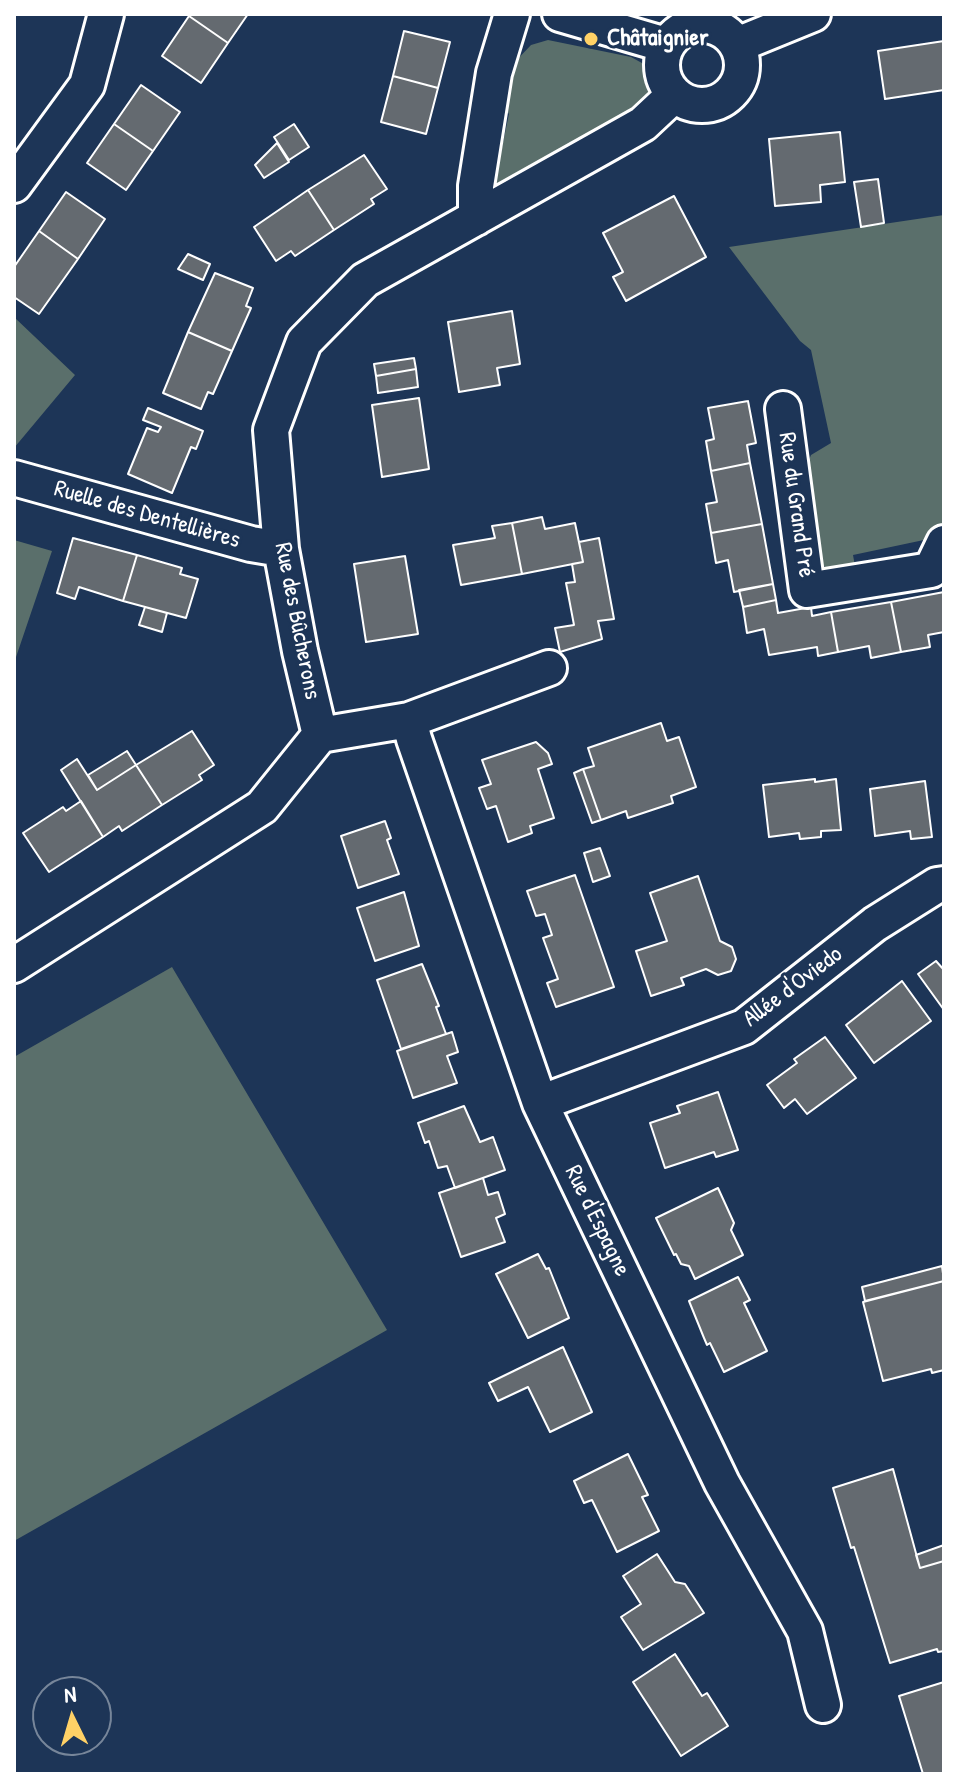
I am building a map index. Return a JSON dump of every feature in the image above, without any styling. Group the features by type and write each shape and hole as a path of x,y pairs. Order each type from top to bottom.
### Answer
{"street":[{"path":"14,185 87,85 106,14"},
{"path":"476,218 476,186 494,73 512,14"},
{"path":"560,14 666,45"},
{"path":"737,45 813,14"},
{"path":"693,25 710,25 726,32 737,45 742,58 742,72 737,85 716,102 701,105 687,102 674,95 666,84 662,58 666,45 677,32 693,25"},
{"name":"Rue des Bûcherons","path":"320,735 281,549 271,430 304,342 365,280 643,124 674,95"},
{"name":"Rue du Grand Pré","path":"783,409 807,590 931,570 944,543"},
{"name":"Ruelle des Dentellières","path":"14,478 251,544 281,549"},
{"path":"14,965 262,807 320,735 409,720 549,668"},
{"name":"Rue d'Espagne","path":"409,720 540,1103 722,1483 805,1631 823,1705"},
{"name":"Allée d'Oviedo","path":"540,1103 744,1027 875,924 937,885 944,884"}],"green space":[{"path":"548,40 631,57 651,68 651,91 641,104 498,183 492,183 485,164 500,157 509,114 500,103 513,64 531,45"},
{"path":"944,215 943,532 938,537 853,555 855,566 834,571 819,564 805,470 811,455 831,443 811,350 800,341 729,247"},
{"path":"14,317 75,375 14,448"},
{"path":"14,540 52,551 14,663"},
{"path":"172,967 387,1330 14,1541 14,1057"}],"building":[{"path":"248,14 228,43 189,16"},
{"path":"189,16 228,43 201,83 162,56"},
{"path":"404,31 450,42 438,88 393,76"},
{"path":"944,41 944,90 885,99 878,51"},
{"path":"393,76 438,88 426,134 381,122"},
{"path":"141,85 180,112 153,151 114,124"},
{"path":"114,124 153,151 126,190 87,163"},
{"path":"294,124 309,147 289,160 274,137"},
{"path":"840,132 845,182 820,185 821,202 775,206 769,139"},
{"path":"277,143 289,162 264,178 255,165"},
{"path":"364,155 387,189 371,199 374,204 334,230 308,190"},
{"path":"878,179 884,223 861,227 854,182"},
{"path":"308,190 334,230 295,256 291,251 276,261 254,227"},
{"path":"66,192 105,219 78,259 39,231"},
{"path":"674,196 706,257 626,301 613,277 623,272 603,233"},
{"path":"39,231 78,259 39,314 14,297 14,267"},
{"path":"188,254 210,264 203,280 178,269"},
{"path":"215,273 253,288 246,306 251,308 232,351 188,332"},
{"path":"512,311 520,364 497,368 500,385 459,392 448,322"},
{"path":"188,332 232,351 213,394 208,392 201,409 163,393"},
{"path":"414,358 416,369 376,376 374,364"},
{"path":"416,369 418,387 378,393 376,376"},
{"path":"419,398 429,469 382,477 372,405"},
{"path":"748,401 756,443 747,445 750,463 711,471 706,441 714,439 708,408"},
{"path":"148,408 203,431 196,449 191,447 172,493 128,474 147,428 158,432 161,427 143,420"},
{"path":"750,463 762,524 711,533 706,504 717,502 711,471"},
{"path":"542,517 545,529 575,523 583,562 522,574 512,523"},
{"path":"512,523 522,574 461,585 453,545 495,538 492,526"},
{"path":"762,524 773,584 734,592 728,560 716,563 711,533"},
{"path":"73,538 137,555 123,601 79,587 75,599 57,593"},
{"path":"599,538 614,619 598,621 602,639 560,652 555,628 574,625 566,583 575,582 572,564 583,562 579,542"},
{"path":"137,555 182,568 180,574 198,579 186,618 123,601"},
{"path":"405,556 418,634 366,642 354,564"},
{"path":"773,584 776,600 743,607 739,590"},
{"path":"944,592 944,632 928,635 930,647 901,652 891,602"},
{"path":"776,600 778,613 811,607 812,616 831,612 838,652 818,656 817,647 769,655 764,629 747,633 743,607"},
{"path":"891,602 901,652 871,658 869,646 838,652 831,612"},
{"path":"145,607 167,613 162,632 139,625"},
{"path":"661,723 667,741 679,737 696,787 671,796 673,803 628,818 626,811 601,820 583,769 594,766 588,748"},
{"path":"192,731 214,765 199,775 202,780 162,805 136,765"},
{"path":"536,742 548,753 552,764 538,769 554,818 530,826 532,833 508,842 496,806 487,809 479,788 491,784 482,760"},
{"path":"127,751 136,765 97,790 88,775"},
{"path":"77,759 97,790 136,765 162,805 122,831 119,826 103,837 61,770"},
{"path":"583,769 601,820 592,823 574,773"},
{"path":"815,779 815,782 836,779 841,830 821,831 821,837 800,839 799,833 769,837 763,785"},
{"path":"925,781 932,837 911,839 910,831 875,836 870,789"},
{"path":"81,801 103,837 49,872 23,833 63,807 66,811"},
{"path":"385,821 391,838 387,840 399,874 358,888 341,836"},
{"path":"600,848 610,876 593,882 584,853"},
{"path":"575,875 614,987 556,1007 547,983 558,979 543,938 552,935 545,914 536,916 527,891"},
{"path":"698,876 720,941 732,947 736,959 731,971 718,975 706,969 681,978 684,985 651,996 636,951 667,941 650,893"},
{"path":"404,892 419,946 375,961 357,908"},
{"path":"936,961 944,970 944,1010 918,974"},
{"path":"422,964 439,1006 436,1007 446,1034 401,1049 377,980"},
{"path":"902,981 931,1021 874,1063 846,1025"},
{"path":"452,1032 458,1052 447,1056 457,1083 413,1098 397,1051"},
{"path":"825,1037 856,1078 807,1114 795,1099 784,1108 767,1085 797,1063 794,1059"},
{"path":"718,1092 738,1150 716,1157 714,1152 665,1168 650,1123 680,1113 677,1106"},
{"path":"464,1106 480,1142 493,1137 505,1170 455,1188 447,1166 438,1168 429,1141 425,1143 418,1123"},
{"path":"483,1178 488,1195 498,1192 505,1214 496,1218 505,1242 461,1257 439,1193"},
{"path":"718,1188 734,1223 731,1230 743,1255 695,1279 689,1266 681,1264 674,1255 656,1218"},
{"path":"538,1254 546,1269 549,1268 569,1318 528,1338 496,1274"},
{"path":"942,1266 944,1281 865,1301 862,1287"},
{"path":"738,1277 750,1300 744,1303 767,1351 724,1372 710,1343 707,1345 689,1301"},
{"path":"944,1281 944,1370 932,1373 931,1369 883,1381 863,1302"},
{"path":"563,1347 592,1412 550,1432 528,1387 498,1401 489,1383"},
{"path":"628,1454 648,1495 642,1497 659,1531 617,1552 592,1500 584,1503 574,1481"},
{"path":"893,1469 920,1568 944,1561 944,1651 938,1652 937,1649 890,1663 833,1488"},
{"path":"944,1545 944,1561 920,1568 916,1555"},
{"path":"657,1554 675,1582 685,1584 704,1613 643,1650 621,1617 641,1604 623,1576"},
{"path":"675,1654 702,1696 707,1693 728,1726 681,1756 633,1682"},
{"path":"944,1682 944,1774 923,1774 899,1696"}],"place":[{"name":"Châtaignier","path":"591,39"}]}
